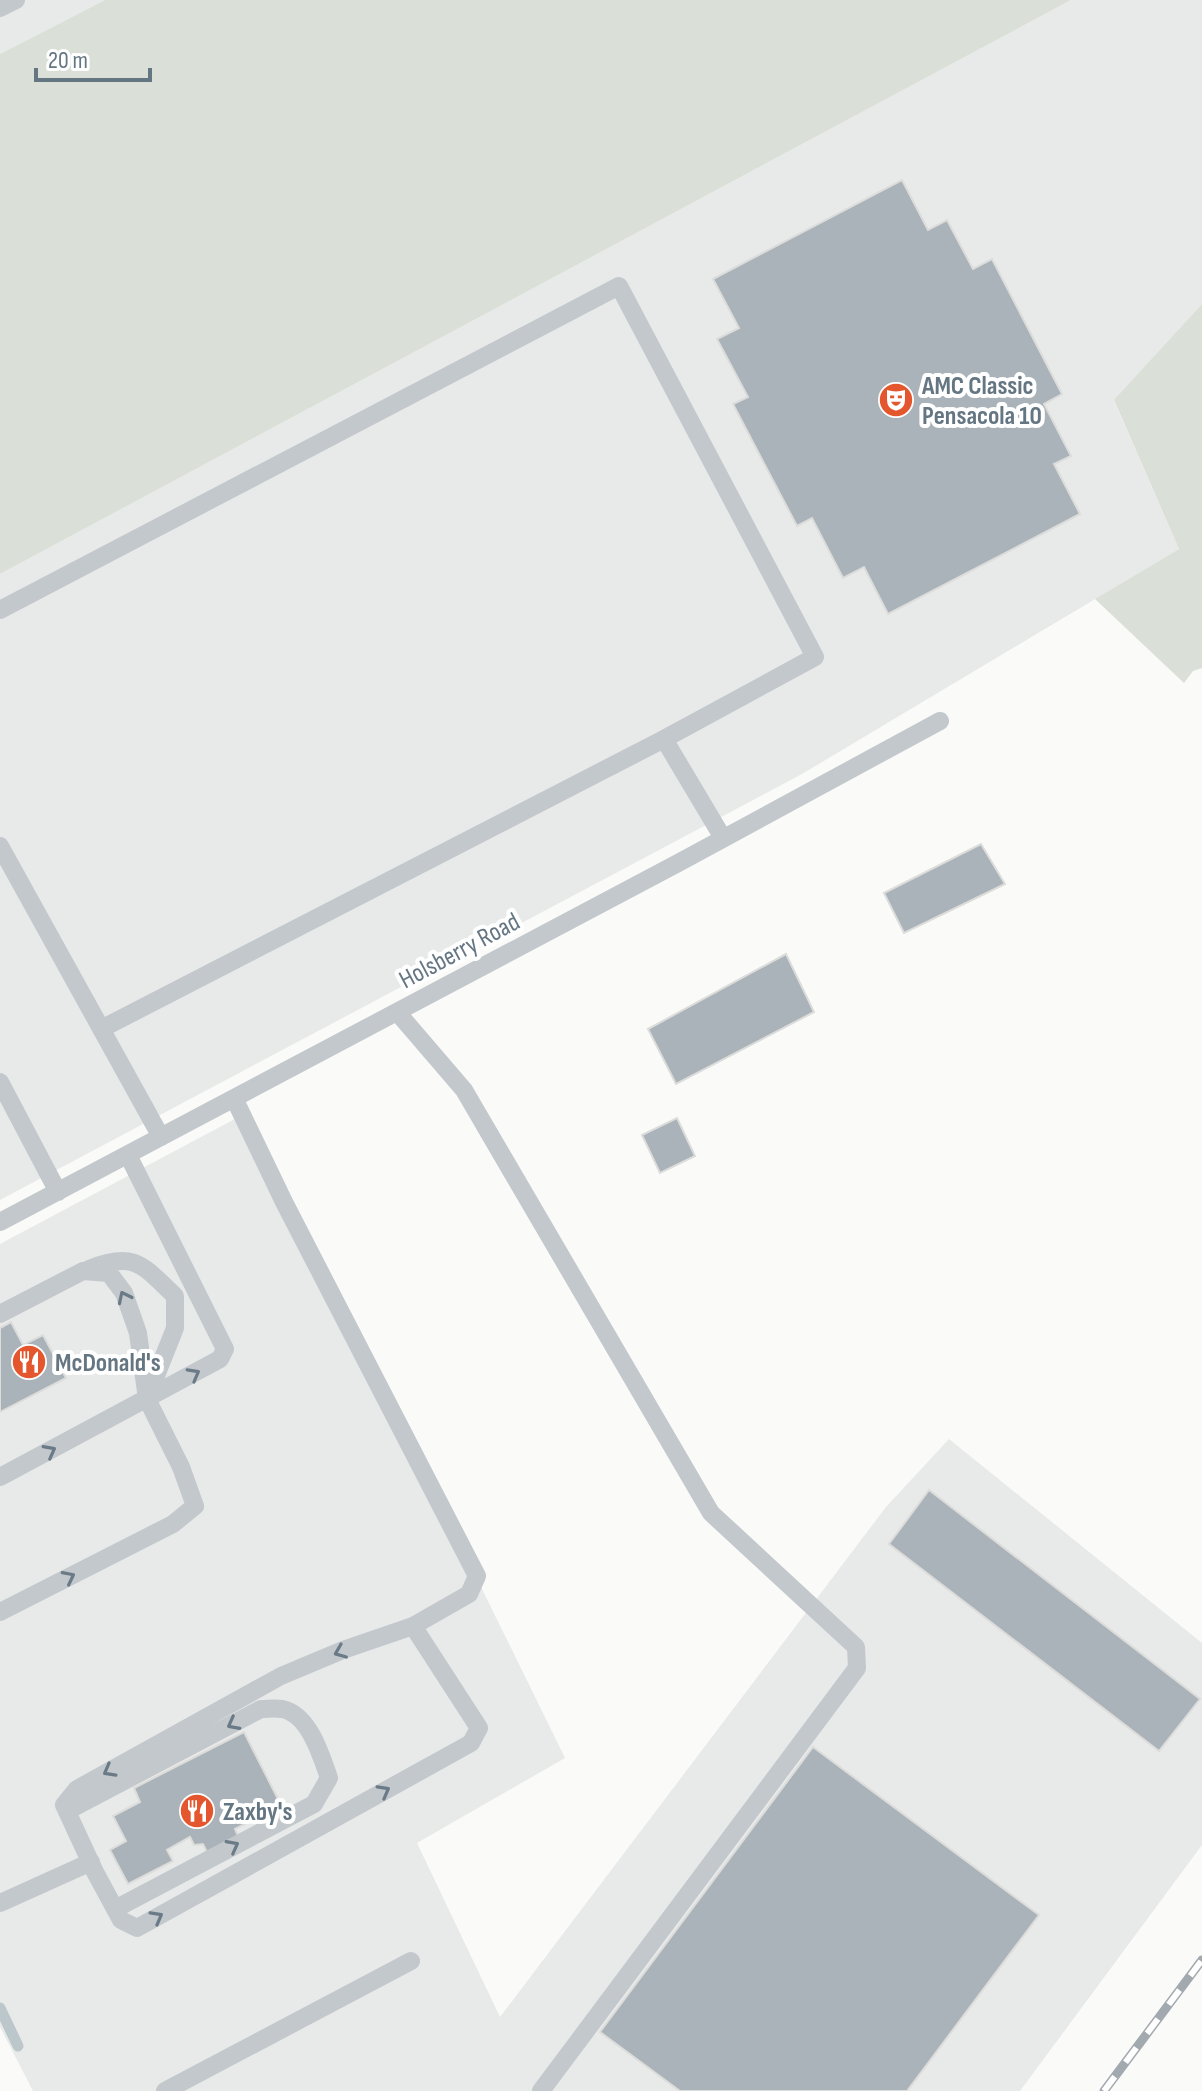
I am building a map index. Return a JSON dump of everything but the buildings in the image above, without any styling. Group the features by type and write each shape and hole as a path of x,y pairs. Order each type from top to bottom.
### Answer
{"lane":[{"path":"0,8 16,0"},
{"path":"0,610 619,286 815,657 664,739 101,1029"},
{"name":"Holsberry Road","path":"0,1222 940,721"},
{"path":"664,739 723,838"},
{"path":"0,846 161,1137"},
{"path":"397,1012 464,1090 711,1513 856,1647 857,1668 541,2091"},
{"path":"1,1084 58,1192"},
{"path":"234,1098 284,1202 477,1576 469,1594 413,1626 281,1676 77,1789 64,1805 121,1920 137,1928 471,1743 479,1728 413,1626"},
{"path":"0,1477 220,1359 225,1349 128,1155"},
{"path":"0,1314 83,1271 110,1261 139,1262 175,1296 175,1328 147,1399"},
{"path":"0,1612 173,1524 195,1506 181,1467 147,1399 138,1333 124,1293 109,1273 83,1271"},
{"path":"67,1811 261,1709 284,1709 301,1720 320,1752 329,1778 314,1804 115,1909"},
{"path":"0,1903 91,1862"},
{"path":"165,2091 411,1961"}],"shaded area":[{"path":"0,0 105,0 0,54"},
{"path":"105,0 1071,0 0,574 0,54"},
{"path":"1071,0 1202,0 1202,304 1114,401 1179,549 802,774 0,1200 0,574"},
{"path":"1202,304 1202,668 1193,671 1184,683 1095,599 1179,549 1114,400"},
{"path":"248,1112 565,1758 417,1843 500,2017 886,1507 949,1439 1202,1643 1202,1845 1020,2091 33,2091 0,2027 0,1244"}],"waterway":[{"path":"0,2008 18,2046"}],"railway":[{"path":"1104,2091 1202,1960"}],"place":[{"name":"AMC Classic Pensacola 10","path":"896,400"},
{"name":"McDonald's","path":"29,1362"},
{"name":"Zaxby's","path":"197,1811"}]}
